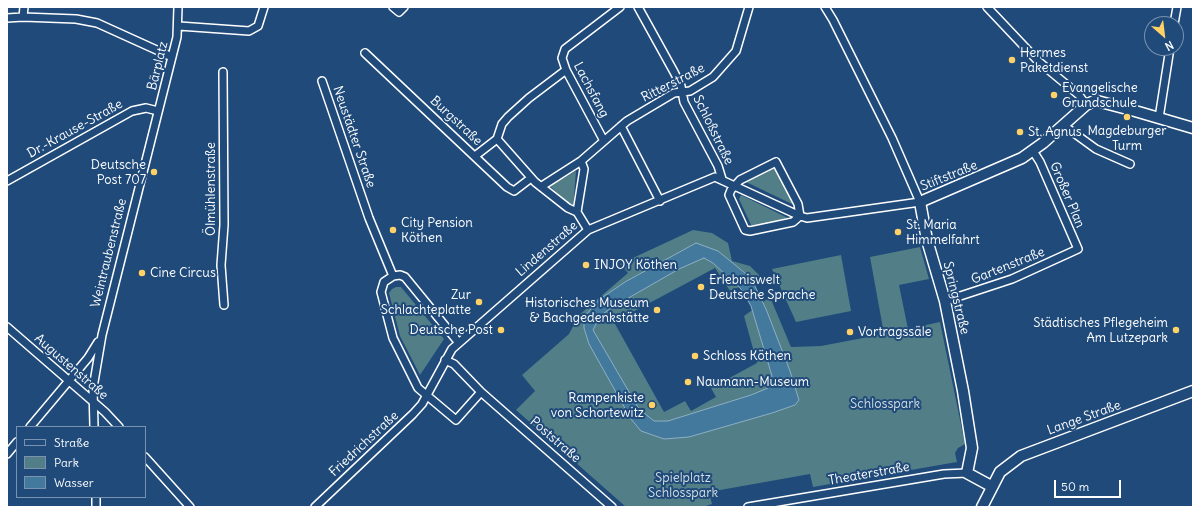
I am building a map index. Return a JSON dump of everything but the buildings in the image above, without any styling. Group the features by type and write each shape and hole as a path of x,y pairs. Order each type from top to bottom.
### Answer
{"main road":[{"path":"1086,105 1097,101 1191,128"},
{"name":"Stiftstraße","path":"920,202 1012,164 1033,151 1086,105"},
{"name":"Springstraße","path":"920,202 927,240 945,301 971,438 971,458 967,473"},
{"name":"Lange Straße","path":"982,507 992,484 1005,466 1021,456 1193,391"},
{"path":"967,473 992,484"}],"street":[{"path":"23,17 24,7"},
{"name":"Bärplatz","path":"158,111 179,26 178,7"},
{"path":"179,26 249,31 258,26 264,7"},
{"name":"Lachsfang","path":"604,141 566,70 562,58 565,49 620,7"},
{"name":"Schloßstraße","path":"638,7 681,86 684,102 718,166 722,179"},
{"name":"Ritterstraße","path":"542,186 581,160 621,126 674,93 682,93 713,77 736,51 749,7"},
{"name":"Springstraße","path":"825,7 833,20 892,138 920,202"},
{"path":"987,7 1028,52 1079,95 1086,105"},
{"path":"7,18 23,17 76,19 97,23 172,57"},
{"name":"Burgstraße","path":"365,53 511,190 518,189 531,178"},
{"path":"1159,118 1162,108 1169,56"},
{"path":"475,156 497,139 502,124 508,117 566,70"},
{"name":"Ölmühlenstraße","path":"223,72 224,225 221,265 224,305"},
{"name":"Neustädter Straße","path":"322,81 362,200 393,276"},
{"name":"Dr.-Krause-Straße","path":"7,181 132,111 146,108 158,111"},
{"name":"Weintraubenstraße","path":"94,426 93,388 102,335 158,111"},
{"path":"1063,125 1096,149 1130,164"},
{"path":"621,126 660,200"},
{"path":"497,139 531,178 568,208 577,212 588,230"},
{"name":"Großer Plan","path":"1033,151 1040,162 1078,249"},
{"path":"577,212 584,169 581,160"},
{"path":"776,162 798,204 800,216 793,222 750,231 745,230 729,196 735,185 740,180 776,162"},
{"name":"Lindenstraße","path":"427,394 445,360 459,343 588,230 710,178 715,177 722,179"},
{"path":"722,179 800,216"},
{"name":"Stiftstraße","path":"800,216 807,218 920,202"},
{"name":"Gartenstraße","path":"945,301 1012,278 1078,249"},
{"path":"459,343 410,281 400,275 393,276 384,282 380,292 393,338 417,387 456,420 481,392"},
{"name":"Augustenstraße","path":"7,327 105,412 117,426"},
{"path":"31,426 88,358 102,335"},
{"name":"Poststraße","path":"445,360 454,364 481,392 612,507"},
{"name":"Friedrichstraße","path":"315,507 413,414 427,394"},
{"path":"7,454 16,443"},
{"path":"146,458 190,507"},
{"name":"Theaterstraße","path":"748,507 944,474 967,473"}],"green space":[{"path":"775,168 794,205 746,182"},
{"path":"576,171 573,209 550,186"},
{"path":"741,195 788,218 752,227 739,199"},
{"name":"Schlosspark","path":"693,230 712,233 728,243 732,261 750,266 761,277 730,291 715,268 614,322 664,412 685,401 691,411 716,397 711,388 757,363 744,316 770,297 791,347 821,346 884,334 870,257 920,247 929,279 899,285 908,329 940,322 965,444 958,448 955,453 957,462 813,487 810,474 709,492 712,504 703,507 626,507 516,410 535,391 522,375 569,334 579,315 628,273 620,264"},
{"path":"841,255 851,311 796,322 772,269"},
{"path":"396,287 401,287 444,339 420,375 400,336 389,293"}],"water":[{"path":"696,243 718,251 751,278 766,309 790,371 799,400 795,405 772,413 689,437 664,439 641,431 631,419 589,344 584,328 584,317 600,299 625,282","holes":["704,258 713,263 741,289 751,306 772,376 768,388 751,395 668,421 654,421 639,409 593,330 600,316 611,308 679,269"]}],"place":[{"name":"Hermes Paketdienst","path":"1012,60"},
{"name":"Evangelische Grundschule","path":"1054,95"},
{"name":"Magdeburger Turm","path":"1127,117"},
{"name":"St. Agnus","path":"1020,132"},
{"name":"Deutsche Post 707","path":"154,172"},
{"name":"City Pension Köthen","path":"393,230"},
{"name":"St. Maria Himmelfahrt","path":"898,232"},
{"name":"INJOY Köthen","path":"586,265"},
{"name":"Cine Circus","path":"142,273"},
{"name":"Erlebniswelt Deutsche Sprache","path":"701,287"},
{"name":"Zur Schlachteplatte","path":"479,302"},
{"name":"Historisches Museum & Bachgedenkstätte","path":"657,310"},
{"name":"Deutsche Post","path":"501,330"},
{"name":"Städtisches Pflegeheim Am Lutzepark","path":"1176,330"},
{"name":"Vortragssäle","path":"850,332"},
{"name":"Schloss Köthen","path":"695,356"},
{"name":"Naumann-Museum","path":"688,382"},
{"name":"Rampenkiste von Schortewitz","path":"652,405"}],"park label":[{"name":"Spielplatz Schlosspark","path":"683,486"}]}
